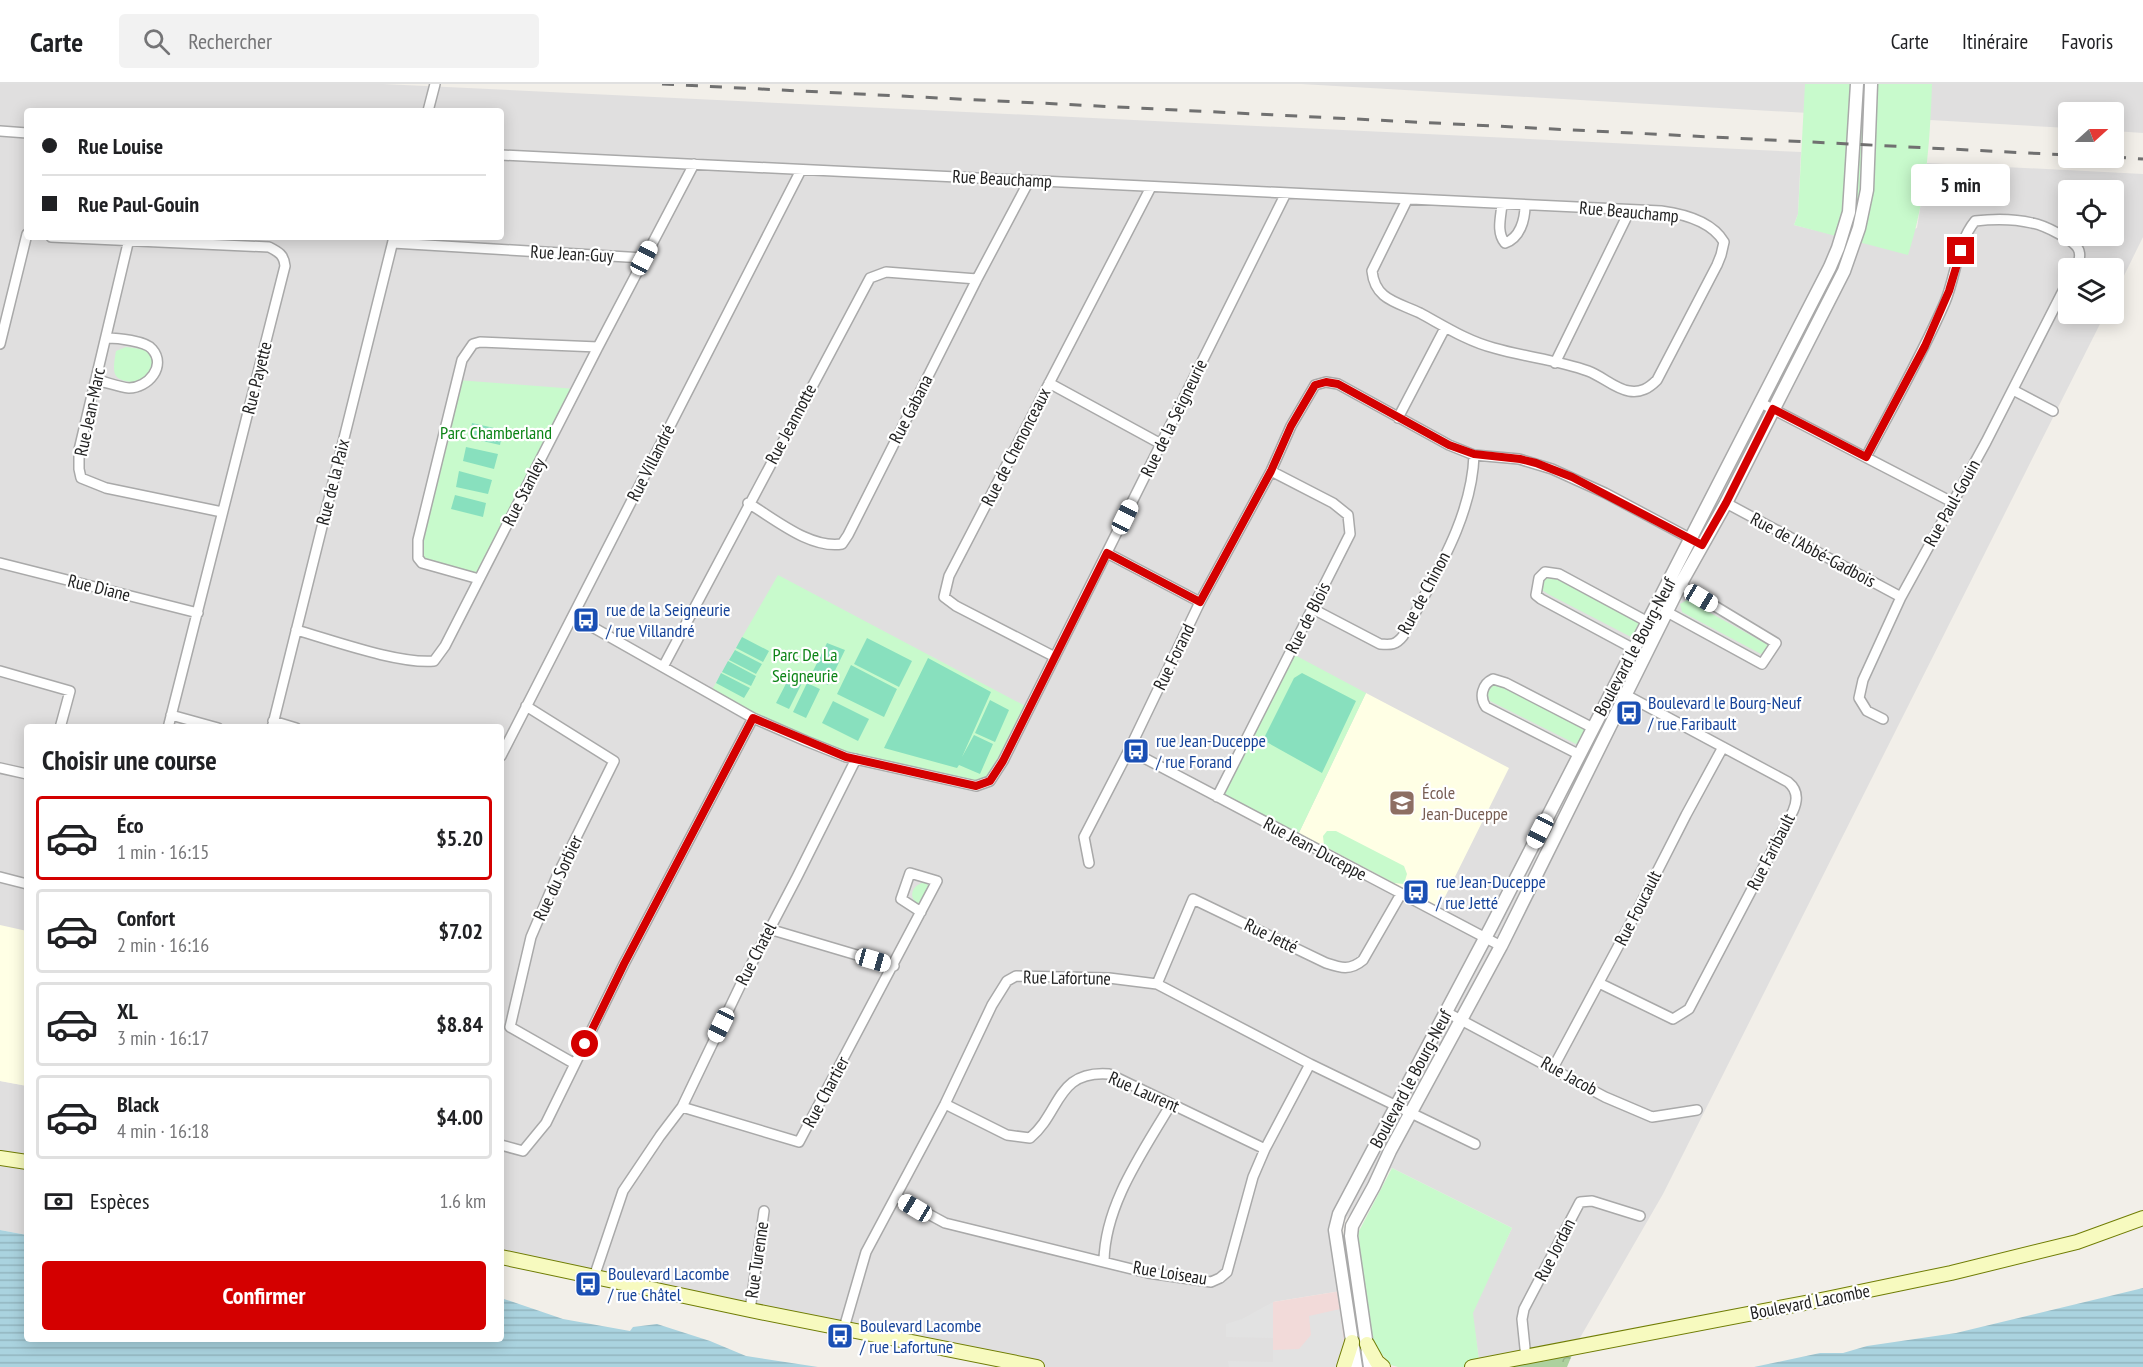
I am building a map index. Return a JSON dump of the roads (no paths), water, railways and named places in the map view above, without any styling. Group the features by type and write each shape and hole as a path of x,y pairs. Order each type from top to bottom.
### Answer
{"main road":[{"path":"0,1158 24,1162"},
{"name":"Boulevard Lacombe","path":"1472,1367 1826,1299 1992,1263 2077,1242 2143,1218"},
{"path":"504,1258 750,1310 1037,1367"},
{"path":"1344,1367 1352,1342"},
{"path":"1367,1344 1377,1362 1383,1367"}],"street":[{"path":"429,108 435,84"},
{"name":"Boulevard le Bourg-Neuf","path":"1356,1367 1335,1230 1339,1214 1580,755 1838,248 1849,212 1857,84"},
{"name":"Boulevard le Bourg-Neuf","path":"1370,1367 1351,1236 1353,1226 1410,1114 1501,946 1680,585 1726,503 1844,271 1853,248 1867,190 1871,84"},
{"path":"0,131 24,133"},
{"name":"Rue Beauchamp","path":"504,155 1630,210 1679,214 1712,228 1718,233 1724,242 1721,255 1657,380 1650,388 1638,392 1626,391 1604,377 1587,370 1555,363"},
{"name":"Rue Stanley","path":"296,630 370,651 421,662 434,661 445,646 694,164"},
{"name":"Rue Villandré","path":"504,750 801,170"},
{"name":"Rue Gabana","path":"748,503 812,541 831,546 842,544 1029,181"},
{"name":"Rue de Chenonceaux","path":"1055,657 956,606 944,597 949,576 1151,187"},
{"name":"Rue de la Seigneurie","path":"573,616 753,718 816,745 855,759 976,786 990,781 1003,761 1286,193"},
{"path":"1407,200 1372,271 1372,280 1383,296 1464,338 1555,363 1630,210"},
{"path":"1502,204 1499,228 1500,238 1505,243 1512,241 1516,235 1525,216 1525,205"},
{"path":"1866,457 1925,346 1949,291 1967,231 1975,221 2038,224 2073,243 2079,250 2080,258"},
{"path":"0,344 26,240"},
{"name":"Rue Jean-Marc","path":"129,240 79,450 81,478 106,488 222,512"},
{"name":"Rue Payette","path":"146,240 269,247 279,252 284,258 285,266 169,724"},
{"name":"Rue Jean-Guy","path":"393,240 644,258"},
{"name":"Rue de la Paix","path":"272,724 393,240"},
{"name":"Rue Jeannotte","path":"663,667 748,503 870,278 886,272 977,279"},
{"name":"Rue Paul-Gouin","path":"1883,719 1867,711 1859,698 1863,680 1901,597 1986,442 2058,301"},
{"path":"1398,418 1445,328"},
{"path":"96,380 129,388 150,380 156,370 157,359 152,348 144,343 107,338"},
{"path":"479,579 422,563 418,558 418,540 462,360 473,344 480,342 598,347"},
{"name":"Rue Forand","path":"1089,863 1084,837 1129,750 1200,602 1271,471 1291,426 1315,385 1326,382 1338,384 1449,445 1474,454 1520,459 1544,466 1605,493 1702,545"},
{"path":"1049,383 1161,444"},
{"path":"2013,390 2053,411"},
{"path":"1761,403 1952,502"},
{"name":"Rue de Chinon","path":"1313,609 1380,644 1397,643 1403,636 1462,519 1474,454"},
{"name":"Rue de Blois","path":"1217,797 1350,534 1348,515 1333,502 1271,471"},
{"name":"Rue de l'Abbé-Gadbois","path":"1726,503 1901,597"},
{"path":"1107,553 1200,602"},
{"name":"Rue Diane","path":"0,563 198,613"},
{"path":"1634,649 1541,599 1536,595 1539,578 1545,573 1559,574 1648,622"},
{"path":"1667,612 1762,664 1776,643 1680,585"},
{"path":"0,671 70,691 61,724"},
{"path":"1580,755 1486,707 1483,703 1484,686 1493,680 1501,680 1593,728"},
{"name":"Rue Faribault","path":"1599,983 1673,1019 1682,1015 1694,1001 1793,811 1796,798 1794,786 1788,782 1613,688"},
{"name":"Rue du Sorbier","path":"526,706 614,761 557,876 531,937 510,1027 575,1064"},
{"path":"171,715 204,724"},
{"path":"504,1146 523,1151 546,1123 624,964 753,718"},
{"name":"Rue Foucault","path":"1553,1068 1723,747"},
{"name":"Rue Jean-Duceppe","path":"1129,750 1501,946"},
{"name":"Rue Chatel","path":"594,1276 623,1191 682,1107 768,929 797,877 855,759"},
{"path":"0,768 24,773"},
{"path":"768,929 894,966 937,882 910,873 901,899 921,912"},
{"path":"0,877 24,883"},
{"name":"Rue Jetté","path":"1157,984 1193,898 1326,963 1345,969 1363,960 1401,894"},
{"name":"Rue Chartier","path":"682,1107 799,1142 894,966"},
{"name":"Rue Lafortune","path":"843,1328 866,1252 945,1104 992,1005 1007,981 1016,976 1109,978 1157,984 1310,1064 1475,1144"},
{"name":"Rue Jacob","path":"1446,1012 1605,1096 1652,1117 1697,1110"},
{"name":"Rue Loiseau","path":"897,1197 945,1223 1178,1278 1211,1282 1227,1272 1243,1209 1264,1149 1310,1064"},
{"name":"Rue Laurent","path":"945,1104 1007,1135 1030,1138 1042,1128 1070,1083 1095,1073 1109,1074 1264,1149"},
{"path":"1104,1261 1105,1245 1115,1208 1140,1157 1171,1104"},
{"name":"Rue Jordan","path":"1526,1358 1522,1319 1524,1309 1580,1202 1592,1201 1640,1216"},
{"name":"Rue Turenne","path":"750,1310 764,1211"}],"water":[{"path":"0,1230 24,1234 24,1342 504,1342 504,1299 563,1319 630,1331 633,1327 657,1324 710,1341 746,1356 818,1367 0,1367"},
{"path":"2143,1288 2143,1367 1754,1367 1820,1353 1843,1353 1867,1346 1956,1333"}],"railway":[{"path":"662,84 2058,154"},
{"path":"2124,158 2143,159"}],"place":[{"name":"rue de la Seigneurie / rue Villandré","path":"586,620"},
{"name":"Boulevard le Bourg-Neuf / rue Faribault","path":"1629,713"},
{"name":"rue Jean-Duceppe / rue Forand","path":"1136,751"},
{"name":"École Jean-Duceppe","path":"1402,803"},
{"name":"rue Jean-Duceppe / rue Jetté","path":"1416,892"},
{"name":"Boulevard Lacombe / rue Châtel","path":"588,1284"},
{"name":"Boulevard Lacombe / rue Lafortune","path":"840,1336"}],"park label":[{"name":"Parc Chamberland","path":"496,433"},
{"name":"Parc De La Seigneurie","path":"805,665"}]}
